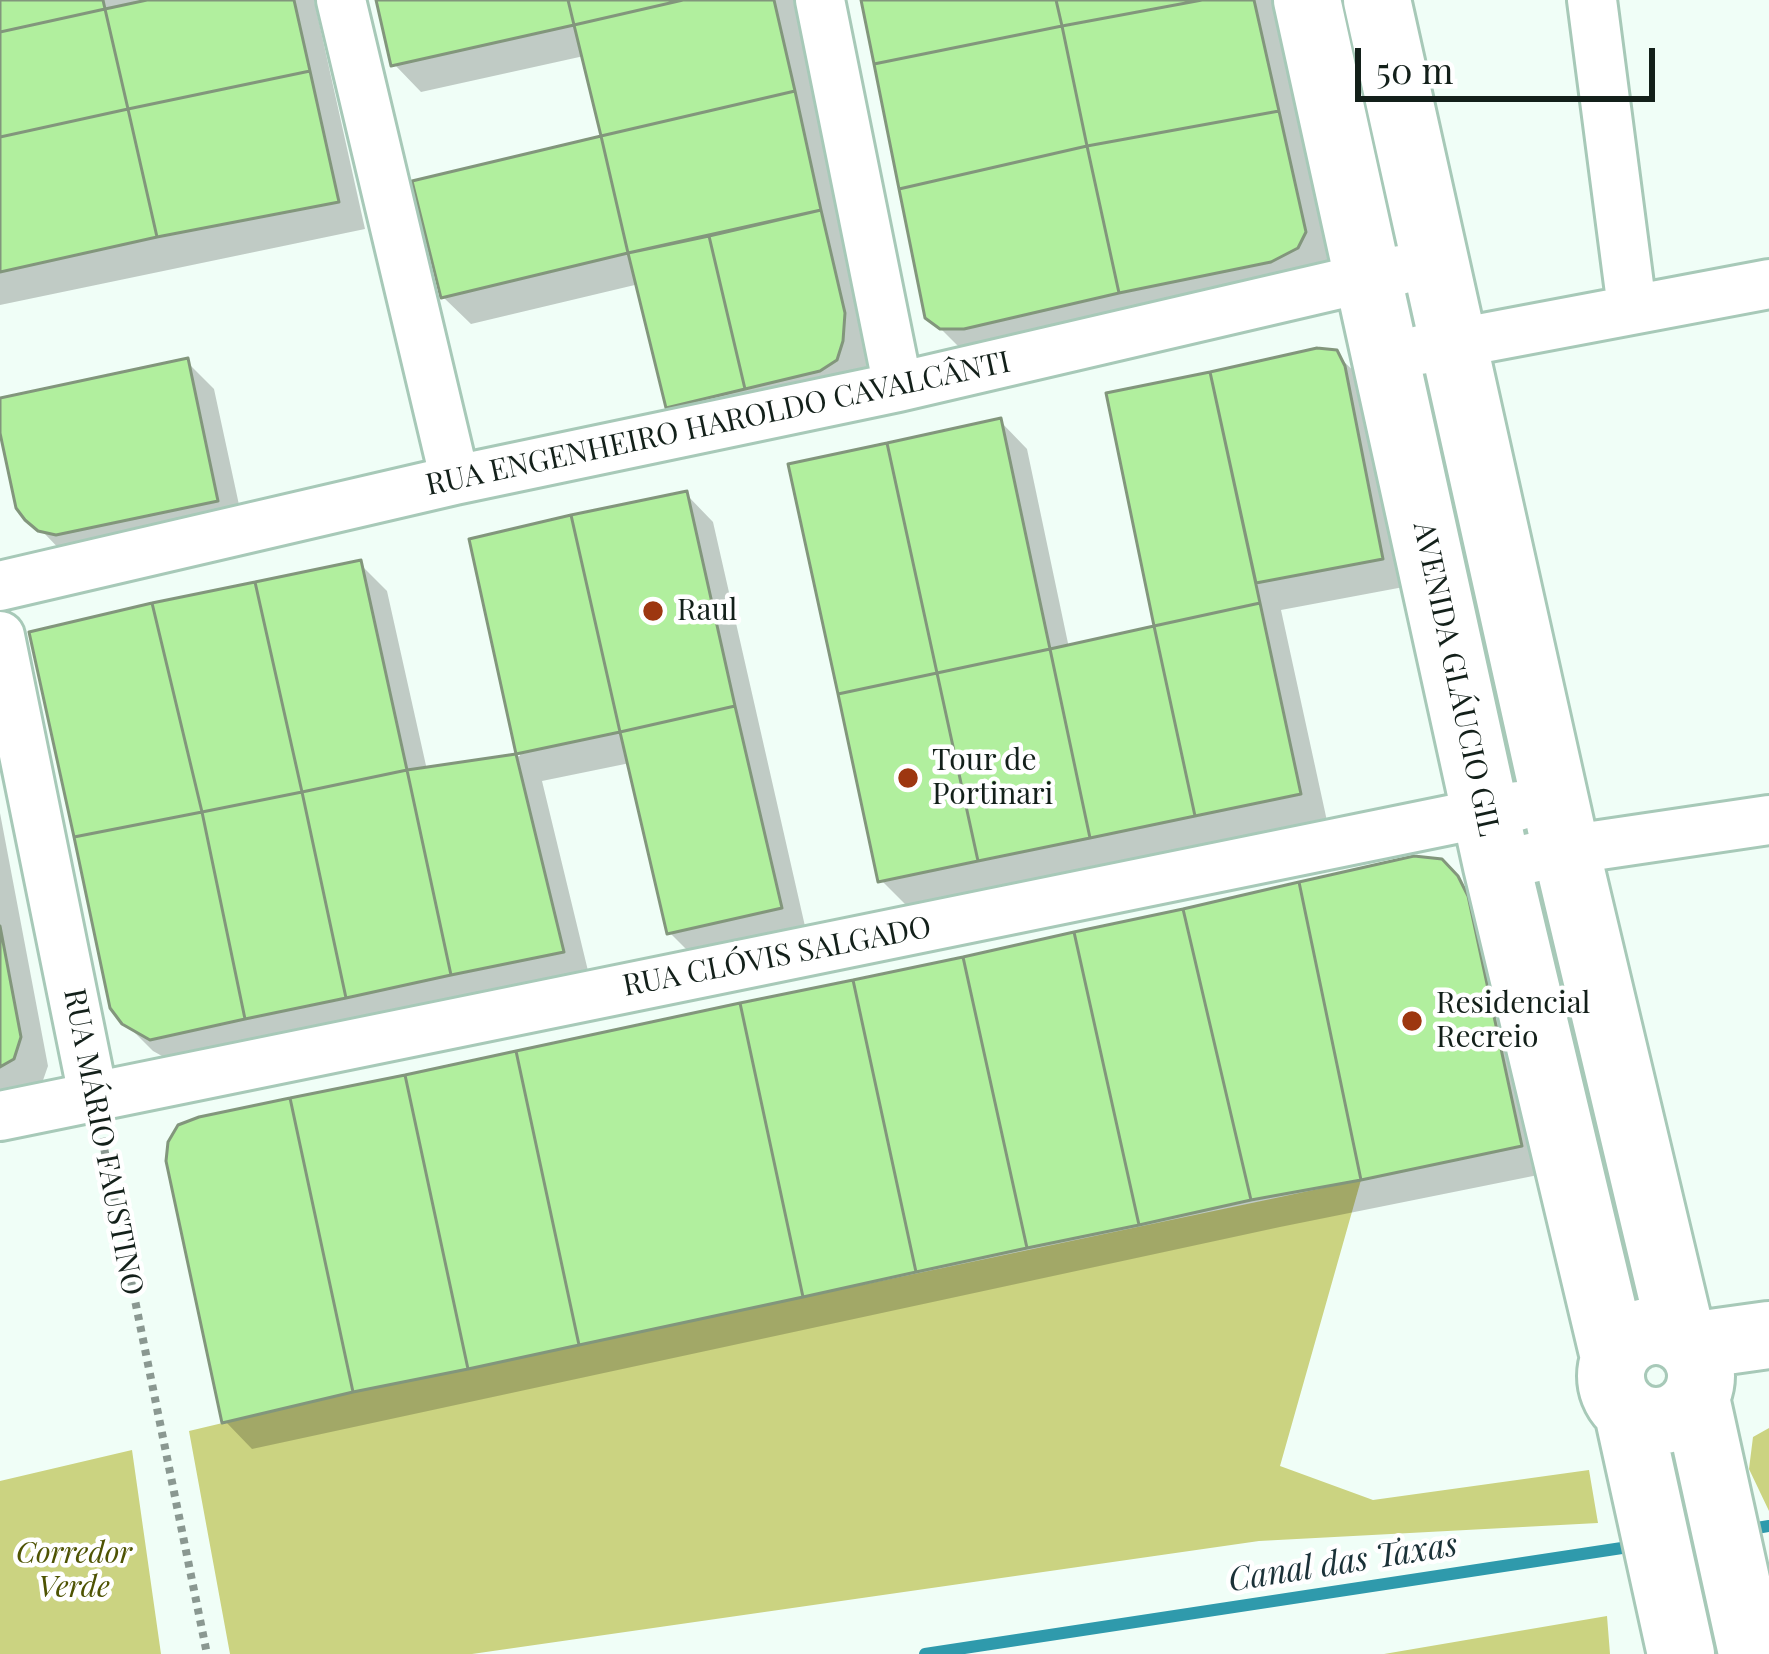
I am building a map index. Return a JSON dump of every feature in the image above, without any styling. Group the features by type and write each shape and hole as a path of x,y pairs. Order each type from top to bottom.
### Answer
{"street":[{"path":"340,0 455,480"},
{"path":"820,0 898,387"},
{"name":"AVENIDA GLÁUCIO GIL","path":"1307,0 1491,840 1682,1642"},
{"path":"1377,0 1560,824 1695,1385 1748,1636 1700,1646 1682,1642"},
{"path":"1592,0 1631,308"},
{"name":"RUA ENGENHEIRO HAROLDO CAVALCÂNTI","path":"0,586 1436,262"},
{"path":"1387,358 1769,284"},
{"name":"RUA MÁRIO FAUSTINO","path":"0,636 93,1095"},
{"name":"RUA CLÓVIS SALGADO","path":"0,1116 1560,824 1769,820"},
{"path":"1626,1409 1632,1337 1644,1332 1670,1333 1695,1385"},
{"path":"1695,1385 1769,1335"},
{"path":"1695,1385 1769,1378"}],"path":[{"name":"RUA MÁRIO FAUSTINO","path":"93,1095 206,1651"}],"green space":[{"path":"1361,1180 1280,1466 1373,1500 1589,1470 1598,1523 1259,1541 472,1654 230,1654 189,1431 353,1392"},
{"path":"1769,1428 1769,1511 1749,1469 1753,1437"},
{"name":"Corredor Verde","path":"132,1450 161,1654 0,1654 0,1481"},
{"path":"1607,1616 1610,1654 1384,1654"}],"building":[{"path":"0,0 103,0 105,9 0,32"},
{"path":"147,0 294,0 310,71 128,109 105,9"},
{"path":"376,0 568,0 574,25 391,66"},
{"path":"568,0 683,0 574,25"},
{"path":"683,0 774,0 795,91 601,136 574,25"},
{"path":"861,0 1056,0 1062,26 874,64"},
{"path":"1056,0 1202,0 1062,26"},
{"path":"1202,0 1254,0 1279,111 1087,146 1062,26"},
{"path":"105,9 128,109 0,137 0,32"},
{"path":"1062,26 1087,146 899,189 874,64"},
{"path":"310,71 339,202 157,237 128,109"},
{"path":"795,91 821,210 628,253 601,136"},
{"path":"128,109 157,237 0,272 0,137"},
{"path":"1279,111 1306,232 1298,248 1271,262 1119,293 1087,146"},
{"path":"601,136 628,253 441,298 412,181"},
{"path":"1087,146 1119,293 964,329 940,329 925,318 899,189"},
{"path":"821,210 845,313 837,360 820,371 745,389 709,236"},
{"path":"709,236 745,389 666,408 628,253"},
{"path":"1317,348 1337,350 1345,366 1383,559 1256,583 1210,372"},
{"path":"188,358 218,501 56,535 38,531 25,520 16,508 0,433 0,398"},
{"path":"1210,372 1260,603 1154,626 1106,393"},
{"path":"1001,418 1050,649 937,673 887,443"},
{"path":"887,443 937,673 838,694 788,464"},
{"name":"Raul","path":"687,491 735,706 620,732 571,515"},
{"path":"571,515 620,732 516,754 469,539"},
{"path":"361,560 407,770 302,792 255,582"},
{"path":"255,582 302,792 202,812 152,603"},
{"path":"152,603 202,812 74,837 29,632"},
{"path":"1260,603 1301,794 1195,816 1154,626"},
{"path":"1154,626 1195,816 1090,838 1050,649"},
{"path":"1050,649 1090,838 978,861 937,673"},
{"name":"Tour de Portinari","path":"937,673 978,861 878,882 838,694"},
{"path":"735,706 782,908 667,934 620,732"},
{"path":"516,754 564,952 451,975 407,770"},
{"path":"407,770 451,975 346,998 302,792"},
{"path":"302,792 346,998 245,1019 202,812"},
{"path":"202,812 245,1019 150,1040 122,1024 110,1008 74,837"},
{"name":"Residencial Recreio","path":"1414,856 1442,859 1468,896 1522,1146 1361,1180 1299,882"},
{"path":"1299,882 1361,1180 1251,1200 1183,909"},
{"path":"1183,909 1251,1200 1139,1225 1074,932"},
{"path":"0,926 21,1037 14,1059 0,1067"},
{"path":"1074,932 1139,1225 1027,1248 963,957"},
{"path":"963,957 1027,1248 916,1272 853,980"},
{"path":"853,980 916,1272 803,1297 740,1003"},
{"path":"740,1003 803,1297 579,1345 516,1051"},
{"path":"516,1051 579,1345 468,1369 405,1075"},
{"path":"405,1075 468,1369 353,1392 290,1098"},
{"path":"290,1098 353,1392 222,1423 166,1161 168,1142 178,1125 199,1117"}],"waterway":[{"name":"Canal das Taxas","path":"1745,1530 1769,1526"},
{"name":"Canal das Taxas","path":"925,1654 1635,1546"}],"place":[{"name":"Raul","path":"653,611"},
{"name":"Tour de Portinari","path":"908,778"},
{"name":"Residencial Recreio","path":"1412,1021"}]}
